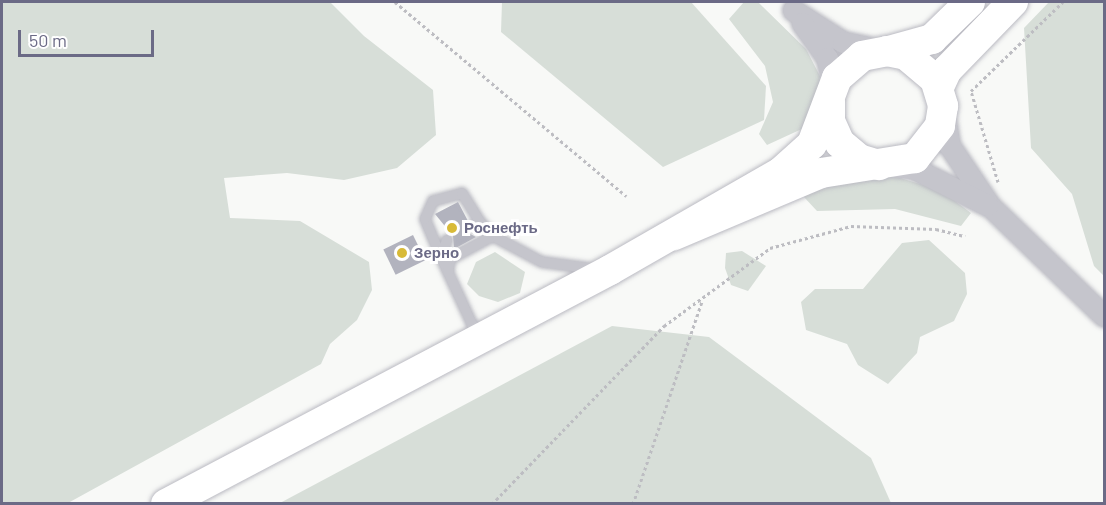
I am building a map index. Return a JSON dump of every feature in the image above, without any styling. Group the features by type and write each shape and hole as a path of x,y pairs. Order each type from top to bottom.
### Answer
{"main road":[{"path":"166,504 478,337 610,270 674,235 798,159 819,131 833,86 855,61 927,42 970,2"},
{"path":"674,235 821,173 885,165 923,152 940,126 941,97 947,70 1013,2"},
{"path":"887,51 922,64 941,97"},
{"path":"833,86 829,113 836,136 859,159 885,165"}],"street":[{"path":"789,6 843,42 887,51"},
{"path":"789,6 824,52 833,86"},
{"path":"941,97 949,145 1104,316"},
{"path":"885,165 913,168 996,199"}],"lane":[{"path":"478,337 441,257 436,233 425,213 433,201 456,191 472,215 493,236 542,262 610,270"},
{"path":"448,272 450,259 493,236"},
{"path":"441,257 447,240"}],"path":[{"path":"395,2 626,196"},
{"path":"996,199 971,91 1063,2"},
{"path":"492,504 664,326 770,248 851,226 936,229 965,236"},
{"path":"633,504 702,300"}],"shaded area":[{"path":"2,2 330,2 364,36 433,90 436,135 397,168 344,180 287,173 224,178 230,218 300,221 369,262 372,290 357,320 330,344 321,364 68,503 2,503"},
{"path":"502,2 691,2 766,86 764,120 663,167 501,32"},
{"path":"744,2 758,2 806,49 820,76 819,104 804,128 767,145 759,134 773,102 765,66 729,19"},
{"path":"1049,2 1104,2 1104,276 1094,266 1072,194 1031,148 1024,28"},
{"path":"859,176 897,177 940,190 971,213 961,226 895,209 817,211 803,196"},
{"path":"929,240 965,273 967,294 954,321 920,337 917,353 888,384 858,365 847,344 806,330 801,302 815,289 863,289 902,243"},
{"path":"742,251 766,266 748,291 731,285 725,268 726,253"},
{"path":"495,252 525,272 520,293 498,302 479,296 467,284 476,262"},
{"path":"612,326 709,337 871,458 891,503 280,503"}],"building":[{"path":"458,202 468,221 465,231 476,237 454,249 453,236 435,214"},
{"path":"413,235 425,260 396,275 383,249"}],"place":[{"name":"Роснефть","path":"452,228"},
{"name":"Зерно","path":"402,253"}]}
